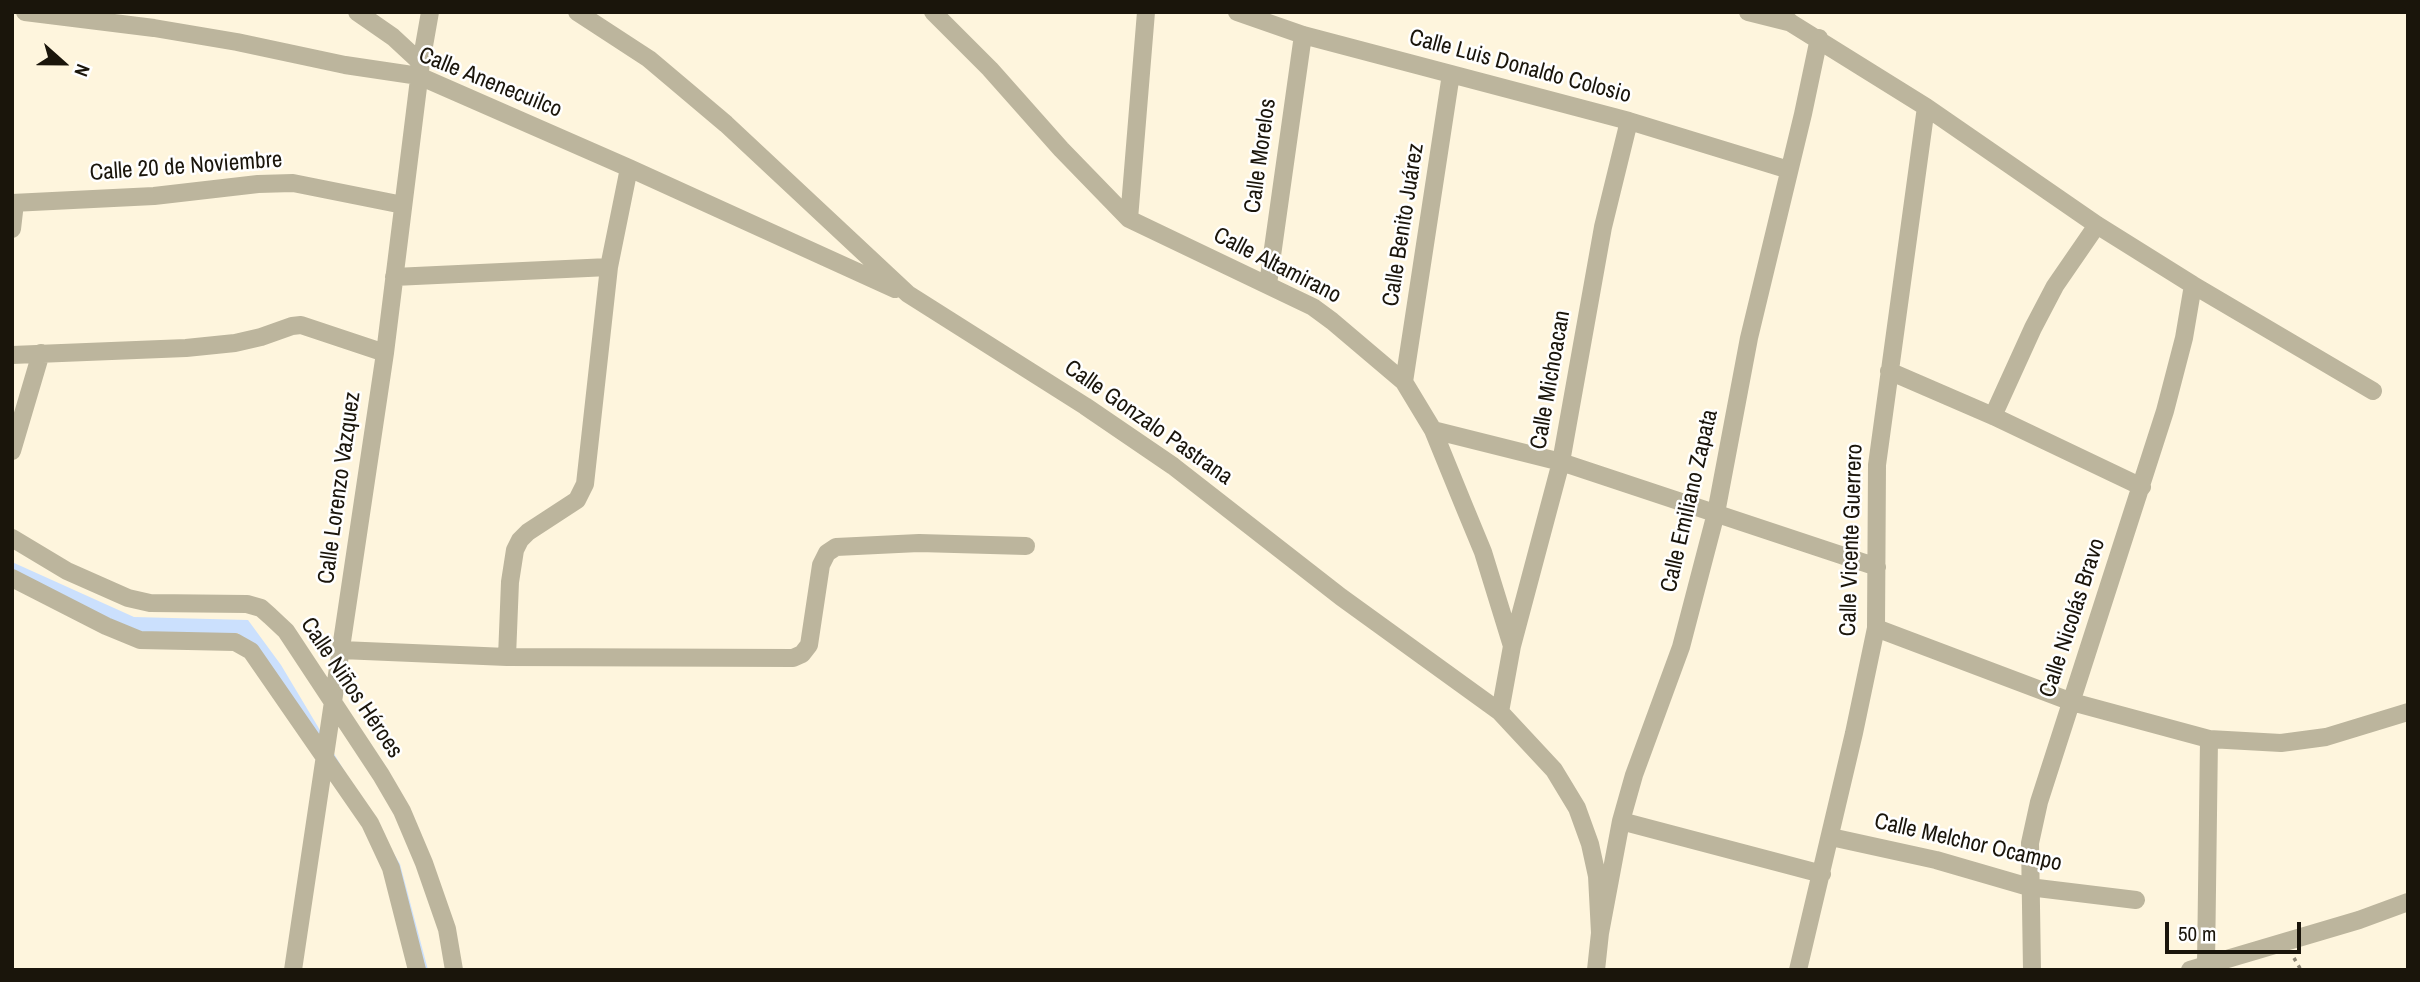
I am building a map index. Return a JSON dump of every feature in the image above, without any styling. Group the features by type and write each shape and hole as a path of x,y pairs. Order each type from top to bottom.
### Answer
{"street":[{"name":"Calle Anenecuilco","path":"25,12 166,30 345,65 420,70 908,295"},
{"path":"357,12 393,37 420,70"},
{"name":"Calle Lorenzo Vazquez","path":"293,970 385,353 420,70 430,12"},
{"name":"Calle Gonzalo Pastrana","path":"577,12 649,60 726,124 908,295 1085,406 1173,466 1340,597 1500,712 1554,770 1577,808 1590,844 1597,876 1600,933"},
{"name":"Calle Altamirano","path":"933,12 990,69 1061,149 1129,219 1313,307 1404,382 1433,430 1483,552 1512,646 1500,712"},
{"path":"1129,219 1146,12"},
{"name":"Calle Luis Donaldo Colosio","path":"1237,12 1303,35 1629,121 1789,170"},
{"path":"1748,12 1785,17 1926,107 2097,225 2373,391"},
{"name":"Calle Morelos","path":"1268,284 1303,35"},
{"name":"Calle Emiliano Zapata","path":"1596,970 1600,933 1621,821 1634,775 1681,647 1716,513 1749,338 1819,38"},
{"name":"Calle Benito Juárez","path":"1404,382 1451,75"},
{"name":"Calle Vicente Guerrero","path":"1798,970 1876,628 1877,465 1926,107"},
{"name":"Calle Michoacan","path":"1512,646 1561,462 1603,227 1629,121"},
{"path":"507,657 511,574 515,550 528,532 577,500 585,484 609,267 629,168"},
{"name":"Calle 20 de Noviembre","path":"14,203 154,197 258,184 293,183 403,205"},
{"path":"12,229 14,203"},
{"path":"1993,416 2055,286 2097,225"},
{"path":"394,277 609,267"},
{"name":"Calle Nicolás Bravo","path":"2032,970 2030,843 2039,802 2142,487 2184,338 2193,285"},
{"path":"12,355 210,345 261,337 292,326 301,326 385,353"},
{"path":"12,451 41,354"},
{"path":"1889,371 1993,416 2142,487"},
{"path":"1433,430 1561,462 1877,567"},
{"name":"Calle Niños Héroes","path":"12,538 68,571 128,598 150,603 247,604 261,608 286,631 332,711 381,775 402,811 447,929 454,970"},
{"path":"341,650 507,657 793,658 802,654 809,645 821,565 827,553 836,547 919,543 1026,546"},
{"path":"12,578 106,626 140,640 235,642 251,651 370,823 391,868 417,970"},
{"path":"1876,628 2072,702 2209,739 2281,743 2326,737 2408,712"},
{"path":"2209,739 2198,967 2359,920 2408,902"},
{"path":"1621,821 1822,874"},
{"name":"Calle Melchor Ocampo","path":"1830,837 1936,860 2029,887 2136,900"}],"water":[{"path":"12,562 134,617 248,620 281,665 400,864 428,970 413,970 399,904 360,806 238,633 140,633 12,572"}]}
